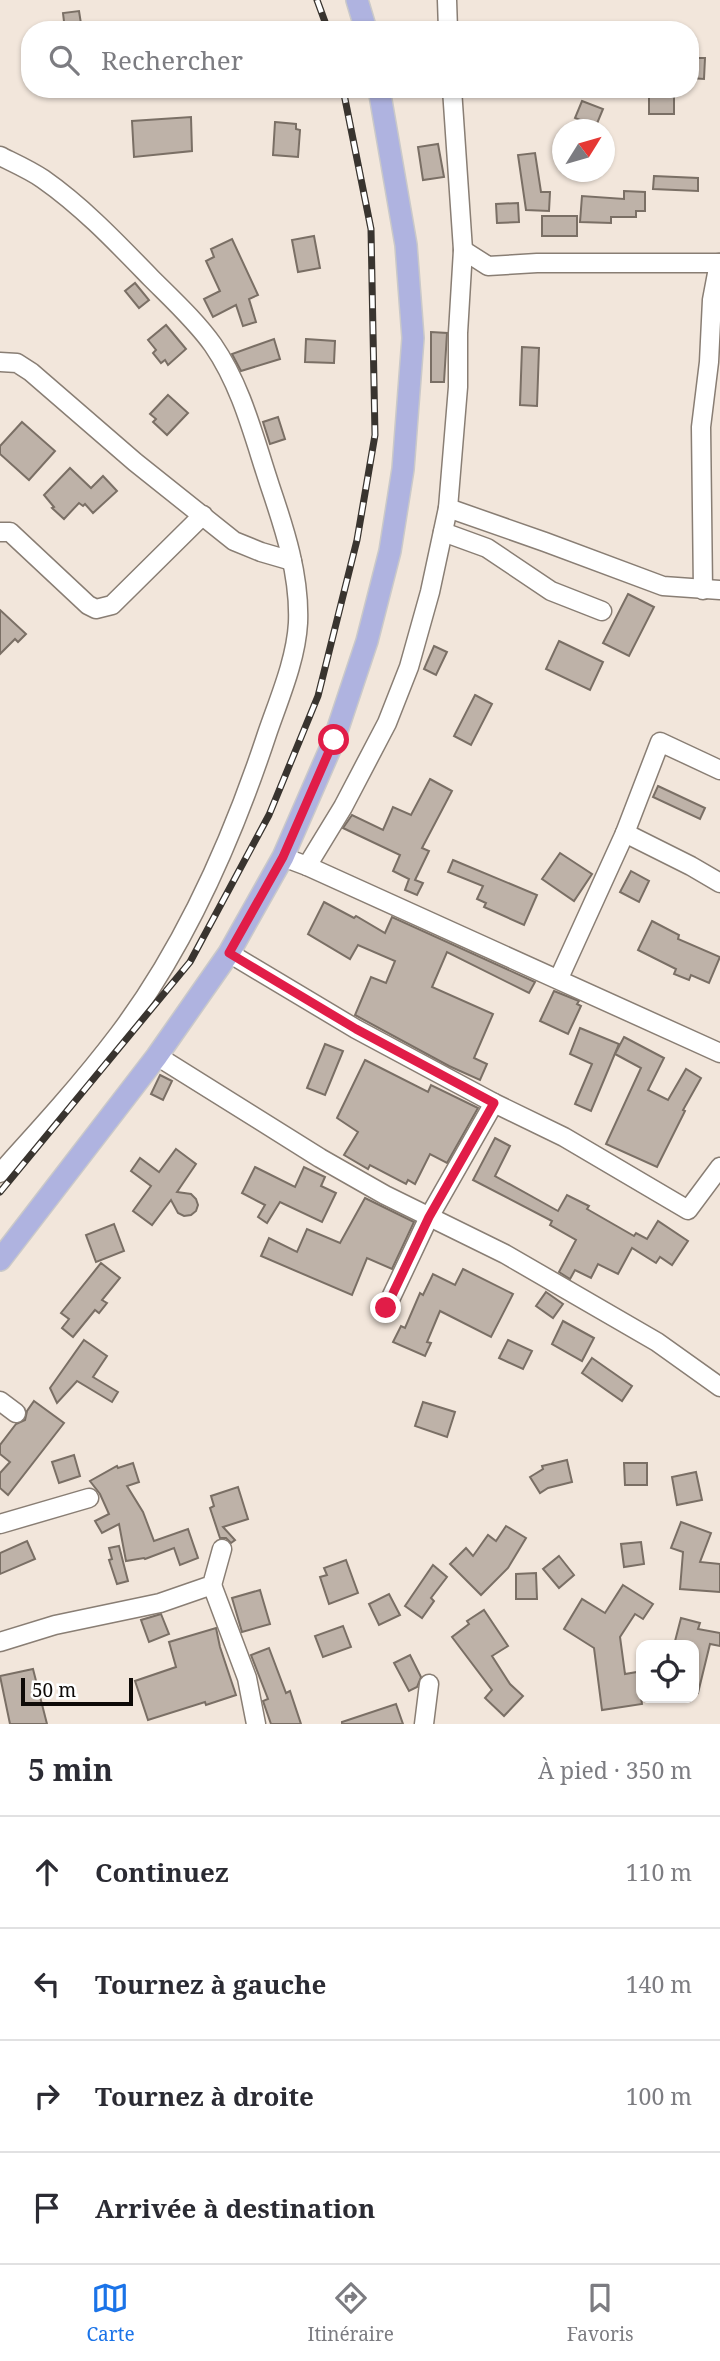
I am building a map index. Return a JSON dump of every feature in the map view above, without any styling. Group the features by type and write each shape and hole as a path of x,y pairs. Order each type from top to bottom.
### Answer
{"main road":[{"path":"356,0 363,21"},
{"path":"0,1260 157,1056 229,953 283,857 334,740 367,641 390,551 403,469 413,338 406,245 381,98"}],"street":[{"path":"447,0 448,21"},
{"path":"307,866 343,807 387,723 423,617 448,508 458,387 463,250 453,98"},
{"path":"0,156 41,178 113,239 213,345 241,397 284,525 292,561 298,625 293,651 258,761 217,866 182,934 120,1032 79,1084 0,1173"},
{"path":"448,508 663,586 711,590 701,427 709,362 712,300 719,263 537,263 488,266 463,250"},
{"path":"0,362 18,363 31,372 135,462 234,541 292,561"},
{"path":"0,532 10,532 88,605 101,609 120,598 203,515"},
{"path":"443,531 487,548 551,590 602,611"},
{"path":"559,978 625,834 660,742 720,770"},
{"path":"625,834 720,883"},
{"path":"283,857 559,978 720,1053"},
{"path":"229,953 356,1029 494,1103 564,1136 688,1210 720,1167"},
{"path":"157,1056 320,1158 429,1217 505,1254 657,1342 720,1387"},
{"path":"386,1308 429,1217 494,1103"},
{"path":"0,1401 16,1413"},
{"path":"0,1524 89,1497"},
{"path":"222,1549 212,1585 247,1678 257,1724"},
{"path":"0,1642 55,1625 160,1603 212,1585"},
{"path":"424,1724 429,1684"}],"building":[{"path":"79,11 81,21 64,21 63,13"},
{"path":"699,58 705,58 704,79 699,79"},
{"path":"649,98 674,98 674,114 649,114"},
{"path":"582,101 603,109 599,119 575,118"},
{"path":"191,117 192,151 134,157 132,121"},
{"path":"275,122 296,124 296,129 300,130 298,157 273,155"},
{"path":"438,144 444,177 423,180 418,147"},
{"path":"535,153 541,192 550,192 549,211 526,210 518,155"},
{"path":"654,176 698,178 698,191 653,189"},
{"path":"624,191 645,192 645,211 636,211 636,217 611,217 611,223 580,222 582,196 624,199"},
{"path":"518,203 519,222 497,223 496,204"},
{"path":"542,216 577,216 577,236 542,236"},
{"path":"314,236 320,268 298,272 292,240"},
{"path":"232,239 258,295 249,299 256,322 243,326 236,305 213,317 204,299 220,291 206,261 214,257 211,249"},
{"path":"135,283 149,300 139,308 125,291"},
{"path":"166,325 186,349 168,365 165,360 161,363 153,353 156,350 148,340"},
{"path":"431,332 447,333 444,382 431,382"},
{"path":"274,339 280,359 241,371 232,354"},
{"path":"306,339 335,341 334,363 305,362"},
{"path":"522,347 539,348 537,406 520,405"},
{"path":"168,395 188,413 167,435 153,422 156,419 150,414"},
{"path":"278,417 285,439 270,444 263,422"},
{"path":"22,422 55,451 29,480 0,454 0,446"},
{"path":"70,468 91,488 103,476 117,491 93,513 85,504 83,506 79,503 64,519 52,508 54,507 44,495"},
{"path":"628,594 654,607 629,656 603,643"},
{"path":"0,610 26,634 18,642 15,639 0,654"},
{"path":"559,641 603,662 590,690 546,669"},
{"path":"434,646 447,652 436,675 424,669"},
{"path":"475,695 492,704 471,745 454,736"},
{"path":"430,779 452,791 422,848 429,851 415,880 423,883 417,895 405,890 409,879 393,871 400,855 343,828 352,815 383,830 393,807 411,815"},
{"path":"658,786 705,808 700,819 653,797"},
{"path":"560,853 592,874 574,901 542,879"},
{"path":"453,860 537,895 524,925 484,907 486,903 477,899 483,886 448,872"},
{"path":"631,871 649,881 639,902 620,892"},
{"path":"324,902 385,933 392,917 535,982 529,993 447,952 432,987 493,1014 474,1058 487,1064 480,1080 355,1015 371,977 386,983 395,961 358,945 350,959 308,934"},
{"path":"652,921 679,935 678,939 720,957 709,983 691,975 689,980 674,974 676,969 638,950"},
{"path":"554,991 579,1001 577,1004 581,1006 568,1034 540,1021"},
{"path":"580,1028 619,1044 591,1111 575,1104 592,1064 570,1054"},
{"path":"624,1037 664,1058 648,1090 668,1100 686,1069 701,1078 657,1167 606,1144 641,1068 615,1054"},
{"path":"325,1044 343,1051 325,1095 307,1088"},
{"path":"365,1060 428,1092 431,1085 478,1108 447,1163 430,1154 415,1184 408,1180 406,1184 370,1165 368,1169 344,1155 358,1132 337,1118"},
{"path":"160,1075 172,1081 163,1100 151,1094"},
{"path":"495,1138 510,1146 495,1176 558,1211 567,1195 589,1206 587,1209 634,1236 636,1233 647,1239 658,1221 688,1241 672,1265 660,1257 656,1263 632,1248 618,1274 598,1264 591,1278 575,1270 570,1279 559,1272 576,1240 550,1225 552,1221 473,1180"},
{"path":"176,1149 196,1164 177,1192 191,1194 198,1205 191,1215 184,1216 178,1213 171,1200 152,1225 133,1211 151,1186 131,1171 140,1158 159,1172"},
{"path":"255,1167 295,1187 304,1167 325,1177 321,1186 336,1193 322,1222 280,1202 267,1223 258,1217 265,1205 242,1193"},
{"path":"365,1198 414,1222 392,1269 367,1258 352,1295 261,1256 269,1238 297,1252 307,1229 340,1243"},
{"path":"114,1224 124,1251 96,1262 86,1235"},
{"path":"101,1263 120,1278 102,1300 107,1303 99,1313 95,1310 73,1337 62,1328 69,1319 61,1313"},
{"path":"463,1269 513,1294 491,1337 440,1311 427,1342 431,1343 425,1356 393,1342 401,1326 405,1328 420,1293 423,1295 433,1274 455,1285"},
{"path":"546,1292 563,1304 553,1318 536,1306"},
{"path":"563,1321 594,1338 582,1361 552,1344"},
{"path":"84,1340 107,1356 93,1377 118,1392 112,1402 77,1381 57,1403 50,1388"},
{"path":"508,1340 532,1351 523,1369 499,1358"},
{"path":"592,1358 632,1386 622,1401 582,1373"},
{"path":"34,1401 64,1423 8,1495 0,1488 0,1473 10,1462 0,1454 0,1445 16,1424 25,1420"},
{"path":"423,1402 455,1412 447,1437 415,1426"},
{"path":"74,1455 80,1476 59,1483 52,1462"},
{"path":"567,1460 572,1482 548,1488 540,1493 530,1477 543,1469 542,1466"},
{"path":"133,1463 139,1482 127,1486 143,1512 154,1541 188,1529 198,1558 180,1565 174,1548 145,1559 126,1561 119,1524 102,1533 95,1521 109,1514 100,1494 90,1481 117,1466 118,1468"},
{"path":"624,1463 647,1463 647,1485 625,1485"},
{"path":"696,1472 702,1500 677,1505 672,1477"},
{"path":"238,1487 248,1519 223,1527 235,1540 231,1543 226,1538 220,1538 210,1508 214,1506 211,1496"},
{"path":"681,1522 711,1533 700,1562 720,1564 720,1592 680,1589 683,1552 671,1548"},
{"path":"506,1526 526,1538 508,1568 481,1595 450,1564 466,1548 473,1556 488,1535 496,1541"},
{"path":"27,1541 35,1559 0,1574 0,1553"},
{"path":"641,1542 644,1564 624,1567 621,1544"},
{"path":"119,1546 128,1581 117,1584 109,1560 112,1559 109,1548"},
{"path":"559,1556 574,1575 559,1588 543,1569"},
{"path":"346,1560 358,1593 329,1604 320,1577 327,1575 324,1568"},
{"path":"433,1565 447,1577 431,1598 434,1601 422,1618 405,1606"},
{"path":"536,1573 537,1599 516,1599 516,1574"},
{"path":"623,1585 653,1604 643,1619 635,1614 620,1637 625,1674 636,1672 636,1703 642,1704 602,1710 594,1648 564,1629 582,1599 605,1613"},
{"path":"260,1590 270,1624 242,1632 232,1598"},
{"path":"389,1594 400,1615 379,1625 369,1604"},
{"path":"484,1610 508,1646 492,1656 510,1684 523,1696 504,1716 485,1698 492,1690 452,1637 469,1624 467,1621"},
{"path":"161,1614 169,1634 149,1642 141,1620"},
{"path":"681,1618 700,1623 698,1629 720,1633 720,1646 710,1644 699,1689 699,1640 675,1640"},
{"path":"343,1626 351,1647 323,1657 315,1636"},
{"path":"216,1628 236,1695 148,1720 135,1681 176,1667 169,1642"},
{"path":"269,1648 286,1693 290,1691 301,1724 271,1724 263,1701 268,1699 251,1655"},
{"path":"410,1655 421,1677 417,1687 409,1691 394,1663"},
{"path":"33,1669 47,1724 10,1724 0,1676"},
{"path":"396,1704 403,1724 342,1724 342,1722"}],"railway":[{"path":"317,0 325,21"},
{"path":"0,1192 190,962 269,815 318,696 357,540 375,435 371,229 345,98"}],"route":[{"path":"334,740 283,857 229,953 356,1029 494,1103 429,1217 386,1308"}]}
